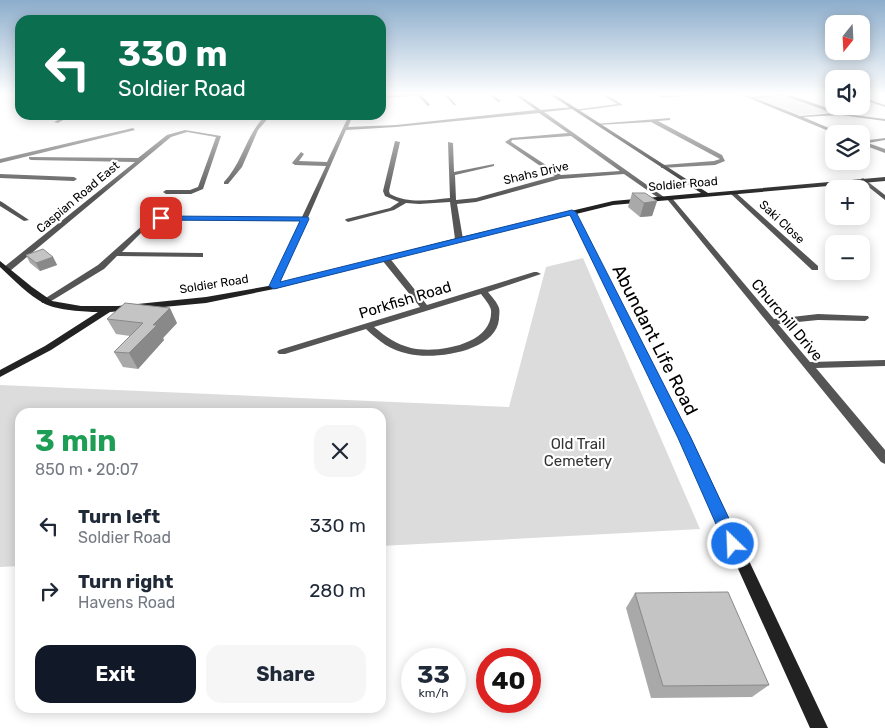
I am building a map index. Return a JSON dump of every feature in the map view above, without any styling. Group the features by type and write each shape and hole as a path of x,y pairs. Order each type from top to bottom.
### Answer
{"main road":[{"path":"604,128 706,194"},
{"name":"Soldier Road","path":"863,180 885,179"},
{"name":"Soldier Road","path":"3,266 45,301 71,308 107,310 206,300 274,286 459,239 613,203 825,183"},
{"name":"Abundant Life Road","path":"572,212 685,438 819,728"},
{"path":"0,374 48,348 107,310"}],"street":[{"path":"226,183 238,169 256,128"},
{"path":"274,286 346,129 363,128"},
{"name":"Churchill Drive","path":"564,128 665,198 885,458"},
{"path":"663,167 715,163 723,160 720,156 667,128"},
{"path":"0,161 134,129"},
{"name":"Caspian Road East","path":"3,266 175,133 188,132 218,136 201,188 191,192 166,192"},
{"path":"560,177 508,142 512,139 572,134"},
{"path":"870,141 885,139"},
{"path":"397,142 386,191 387,195 391,198 404,201"},
{"path":"450,143 453,201 459,239"},
{"path":"870,145 885,151"},
{"path":"301,154 295,163 330,164"},
{"path":"18,157 140,160"},
{"path":"451,174 492,165"},
{"name":"Shahs Drive","path":"404,201 476,200 560,177 625,172"},
{"path":"0,176 74,179"},
{"path":"870,186 885,198"},
{"name":"Saki Close","path":"732,192 816,268"},
{"path":"348,220 392,209 404,201"},
{"path":"0,203 26,220"},
{"path":"45,301 102,267 145,226 161,218 305,219"},
{"path":"116,254 200,255"},
{"path":"385,258 425,308"},
{"name":"Porkfish Road","path":"282,352 536,274"},
{"path":"368,326 382,340 406,350 436,353 464,348 486,336 496,320 495,304 483,290"},
{"path":"771,322 818,318 864,318"},
{"path":"807,365 885,363"}],"green space":[{"name":"Old Trail Cemetery","path":"583,258 700,529 386,546 386,408 15,408 15,566 0,567 0,385 509,407 546,267"}],"building":[{"path":"632,193 645,193 657,201 644,203"},
{"path":"43,249 53,257 36,263 26,255"},
{"path":"125,303 170,308 153,325 157,325 129,353 114,352 143,323 107,319"},
{"path":"728,592 769,685 663,686 635,593"}],"route":[{"path":"161,218 305,219 274,286 572,212 685,438 733,544"}]}
